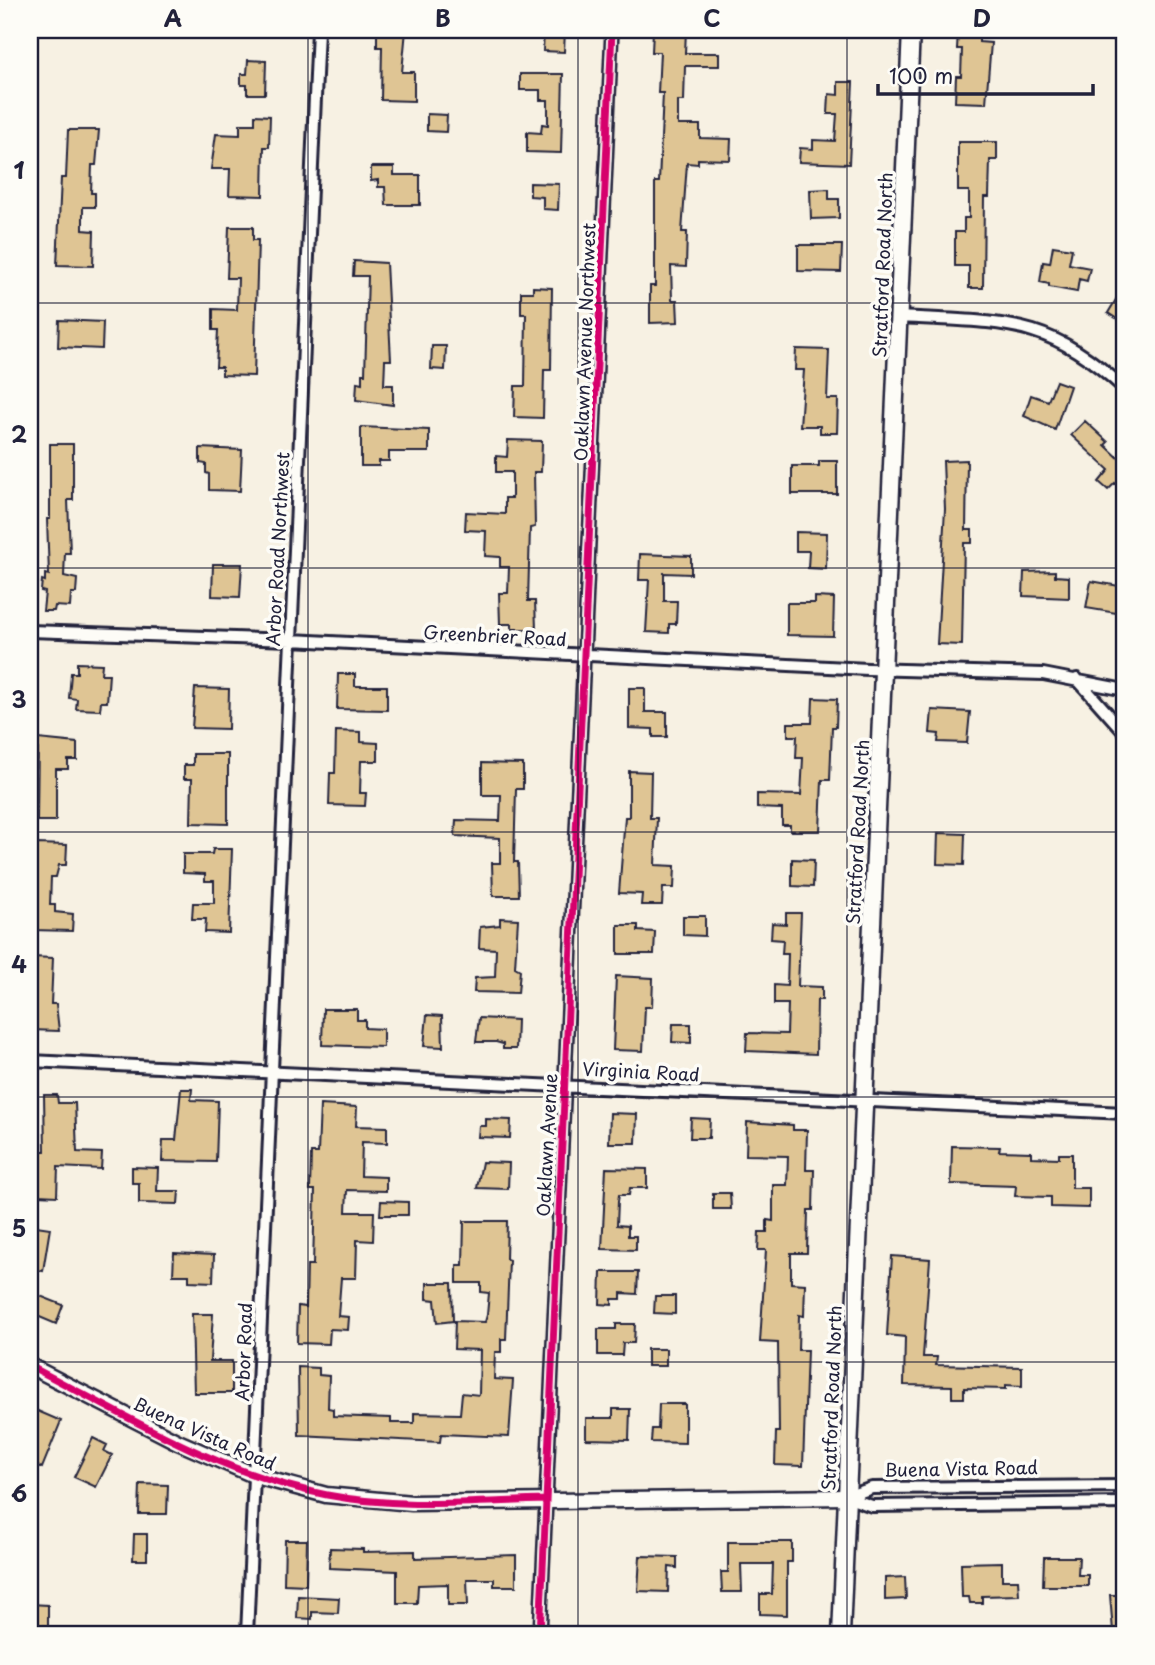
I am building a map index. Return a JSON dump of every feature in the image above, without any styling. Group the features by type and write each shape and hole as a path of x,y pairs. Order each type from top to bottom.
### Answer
{"main road":[{"name":"Stratford Road North","path":"841,1635 911,30"}],"street":[{"name":"Arbor Road Northwest","path":"270,1071 318,30"},
{"name":"Oaklawn Avenue Northwest","path":"586,656 612,30"},
{"path":"1117,30 1125,41"},
{"path":"899,317 1000,323 1032,328 1065,342 1099,365 1125,389"},
{"name":"Greenbrier Road","path":"30,631 291,640 885,670 1043,674 1125,690"},
{"name":"Oaklawn Avenue","path":"540,1635 586,656"},
{"path":"1077,679 1125,733"},
{"name":"Virginia Road","path":"30,1061 863,1098 1125,1113"},
{"name":"Arbor Road","path":"247,1635 256,1476 270,1071"},
{"name":"Buena Vista Road","path":"30,1366 178,1443 256,1476 326,1495 368,1501 846,1497 872,1488 1125,1486"},
{"path":"846,1497 872,1506 1125,1503"}],"building":[{"path":"377,30 406,30 402,72 414,72 414,101 381,100 382,47 377,47"},
{"path":"544,30 565,30 564,52 543,51"},
{"path":"653,30 686,30 685,53 719,53 719,66 685,66 684,101 678,101 678,125 700,125 700,138 731,139 730,160 698,159 698,164 687,163 682,232 687,232 686,267 671,266 672,300 677,300 678,322 650,323 650,286 655,286 655,182 659,182 663,93 658,93 660,52 652,52"},
{"path":"979,30 979,42 991,43 986,103 955,102 956,76 961,76 962,49 957,49 958,31"},
{"path":"248,60 266,61 265,94 247,94 247,85 241,85 241,74 247,74"},
{"path":"520,74 563,74 561,153 527,152 527,132 541,133 542,124 548,125 548,100 540,100 540,90 520,90"},
{"path":"838,82 853,82 849,164 799,162 800,148 813,149 813,140 835,141 837,114 828,114 829,94 838,95"},
{"path":"427,114 447,115 446,132 427,131"},
{"path":"255,115 270,116 269,147 264,147 263,196 229,195 230,169 211,169 216,134 240,135 240,124 255,124"},
{"path":"68,130 99,130 96,165 92,165 91,193 95,193 95,207 83,207 83,230 94,231 93,266 57,265 61,178 66,178"},
{"path":"958,142 997,142 997,160 990,160 989,197 984,197 983,288 969,288 969,266 955,266 955,232 964,232 964,218 969,218 969,191 958,191"},
{"path":"371,167 394,167 394,175 420,175 420,205 386,205 385,187 378,187 378,180 371,181"},
{"path":"530,183 559,184 558,210 543,209 543,197 530,196"},
{"path":"829,189 829,199 839,199 839,218 811,219 810,190"},
{"path":"229,227 253,227 253,240 258,240 254,376 222,375 222,367 216,367 218,330 213,330 213,309 237,310 238,278 227,278"},
{"path":"798,245 842,245 841,272 798,271"},
{"path":"1053,246 1072,249 1069,264 1090,268 1087,281 1079,279 1077,292 1049,287 1049,284 1040,282 1043,262 1050,263"},
{"path":"354,261 386,263 391,360 385,360 384,385 393,385 393,405 356,400 357,382 362,383 362,374 365,374 368,276 353,276"},
{"path":"533,287 552,288 551,370 544,370 543,418 514,417 515,386 525,386 526,314 521,314 521,292 533,292"},
{"path":"1117,298 1125,303 1125,324 1108,313"},
{"path":"59,320 103,322 102,349 58,347"},
{"path":"432,346 446,346 445,370 431,369"},
{"path":"796,349 829,350 827,399 838,399 837,433 820,433 820,426 800,426 804,370 795,370"},
{"path":"1056,381 1070,386 1055,430 1024,416 1031,395 1048,401"},
{"path":"1085,421 1108,442 1105,445 1125,464 1125,492 1115,483 1108,490 1099,482 1109,470 1071,435"},
{"path":"361,427 429,430 429,452 389,452 389,461 379,461 379,466 361,466"},
{"path":"508,440 542,441 541,472 534,472 535,527 530,528 528,601 535,601 536,629 512,629 512,624 500,624 499,593 508,593 509,567 500,567 500,557 485,556 486,531 465,530 466,512 505,514 505,498 512,498 512,472 496,472 496,456 507,457"},
{"path":"50,444 73,444 73,500 68,500 70,553 65,553 64,576 77,579 76,593 71,593 70,607 55,606 54,611 43,611 45,592 41,591 42,580 45,581 45,574 49,575 47,519 50,519"},
{"path":"200,448 242,450 240,491 209,490 209,474 206,473 206,464 200,463"},
{"path":"967,460 966,530 972,530 972,543 964,543 962,645 937,644 945,509 943,461"},
{"path":"819,461 837,461 837,494 792,494 792,466 819,466"},
{"path":"796,532 827,533 826,569 808,568 809,551 796,551"},
{"path":"640,554 691,556 691,574 664,573 664,601 677,601 676,624 669,624 669,633 646,632 649,580 639,580"},
{"path":"213,564 242,564 240,597 212,596"},
{"path":"1055,571 1055,576 1069,577 1069,598 1023,596 1024,572"},
{"path":"1091,581 1125,587 1125,610 1122,614 1086,608"},
{"path":"815,597 834,598 833,636 787,635 787,603 815,603"},
{"path":"77,663 102,664 101,674 109,674 107,702 101,702 100,710 76,709 77,699 69,698 71,673 77,673"},
{"path":"338,674 355,674 355,686 387,686 387,710 337,709"},
{"path":"195,688 229,689 228,729 192,728"},
{"path":"629,688 645,688 645,712 667,712 667,737 653,737 653,729 629,728"},
{"path":"813,698 837,699 836,727 832,727 830,780 822,780 820,831 790,831 790,825 782,825 782,809 757,808 757,794 801,795 803,758 796,758 797,736 788,736 788,723 812,723"},
{"path":"932,710 970,712 967,743 938,742 939,734 930,733"},
{"path":"336,731 361,732 361,742 378,743 378,761 361,761 360,793 366,793 365,806 329,805 330,773 335,773"},
{"path":"38,739 77,743 77,760 68,760 68,769 56,769 56,821 37,821"},
{"path":"193,754 228,754 228,824 191,823 192,779 184,779 184,765 193,765"},
{"path":"482,763 523,764 523,789 516,789 514,862 518,862 519,896 493,896 492,863 500,863 500,838 455,836 456,820 500,821 501,795 482,795"},
{"path":"629,771 651,772 650,818 657,818 655,865 675,866 674,888 663,888 662,905 641,905 642,894 619,893 625,817 629,817"},
{"path":"938,833 965,834 964,865 937,864"},
{"path":"36,844 67,845 66,865 59,865 56,877 51,877 50,905 55,905 55,912 73,914 72,931 32,930"},
{"path":"213,849 232,849 229,933 205,932 206,919 192,919 193,903 214,903 214,881 205,881 205,874 183,873 183,854 212,854"},
{"path":"792,859 814,860 813,887 792,886"},
{"path":"786,913 801,913 798,986 822,987 822,1000 817,1000 816,1054 746,1051 747,1033 787,1034 788,1004 774,1004 774,985 787,986 788,954 782,954 783,940 771,939 772,923 786,924"},
{"path":"683,916 705,916 705,936 683,935"},
{"path":"500,918 518,919 515,967 520,970 518,993 474,992 475,978 495,977 496,949 479,948 480,927 500,925"},
{"path":"618,925 638,925 638,931 655,932 654,954 618,954"},
{"path":"31,957 53,958 51,1004 56,1004 59,1031 31,1030 34,973 30,973"},
{"path":"616,976 653,978 652,1007 645,1007 643,1051 613,1050"},
{"path":"323,1009 357,1009 357,1020 365,1020 365,1028 383,1029 383,1047 322,1045"},
{"path":"427,1015 442,1016 443,1047 424,1046"},
{"path":"479,1018 517,1020 516,1049 503,1049 503,1044 496,1042 476,1042"},
{"path":"673,1024 691,1024 691,1043 672,1042"},
{"path":"181,1089 192,1089 191,1100 218,1101 216,1162 162,1161 163,1140 176,1140"},
{"path":"44,1095 57,1095 58,1103 75,1103 77,1152 102,1153 101,1169 58,1167 57,1196 38,1195 38,1183 30,1183 31,1151 45,1151"},
{"path":"320,1105 357,1107 356,1126 387,1127 387,1143 362,1142 361,1176 386,1177 386,1191 347,1190 346,1212 374,1212 373,1241 357,1240 356,1278 341,1278 338,1316 349,1317 348,1330 330,1329 329,1344 297,1343 298,1306 306,1307 307,1265 313,1265 315,1190 310,1190 311,1153 318,1153"},
{"path":"610,1113 637,1114 636,1143 609,1143"},
{"path":"691,1118 710,1119 709,1138 690,1138"},
{"path":"486,1119 511,1120 510,1138 478,1137 479,1126 486,1126"},
{"path":"747,1122 793,1125 793,1130 807,1130 806,1170 814,1170 813,1210 808,1210 807,1253 791,1253 791,1283 805,1284 804,1316 799,1315 798,1350 807,1350 803,1466 775,1465 776,1432 779,1432 778,1343 760,1342 766,1250 758,1250 759,1232 767,1232 767,1220 773,1221 773,1185 787,1185 788,1156 746,1155"},
{"path":"952,1146 1000,1147 999,1151 1031,1152 1031,1157 1059,1158 1059,1154 1072,1154 1072,1188 1089,1188 1089,1208 1051,1207 1051,1197 1015,1196 1016,1186 951,1184"},
{"path":"482,1162 509,1163 508,1189 477,1188"},
{"path":"132,1167 158,1168 157,1191 179,1191 178,1204 139,1203 139,1183 132,1183"},
{"path":"606,1168 647,1169 647,1188 630,1188 629,1195 619,1195 618,1201 617,1225 628,1226 628,1236 636,1236 636,1250 602,1249"},
{"path":"713,1193 730,1193 731,1209 713,1209"},
{"path":"381,1201 408,1202 408,1215 380,1215"},
{"path":"464,1221 507,1221 506,1259 509,1260 506,1339 501,1339 501,1352 495,1352 494,1379 513,1380 509,1437 441,1434 440,1442 299,1435 298,1367 319,1368 319,1375 329,1376 328,1408 333,1409 333,1416 391,1418 391,1423 414,1423 414,1413 460,1414 462,1393 479,1395 480,1350 454,1349 455,1321 485,1322 489,1293 481,1292 481,1283 457,1283 457,1265 463,1265"},
{"path":"30,1225 50,1228 43,1271 30,1269"},
{"path":"174,1253 214,1255 213,1282 189,1281 189,1275 173,1275"},
{"path":"892,1256 930,1259 923,1357 937,1357 936,1365 1022,1367 1022,1386 1006,1385 1006,1389 964,1388 964,1398 952,1398 952,1386 904,1385 905,1337 887,1335"},
{"path":"601,1272 638,1272 637,1294 621,1293 621,1299 612,1299 612,1305 600,1304"},
{"path":"427,1283 452,1283 453,1321 437,1323 435,1300 427,1299"},
{"path":"30,1292 63,1305 56,1324 30,1313"},
{"path":"655,1296 675,1296 675,1314 654,1313"},
{"path":"192,1314 213,1314 210,1361 232,1361 232,1393 194,1393"},
{"path":"616,1324 635,1324 634,1343 623,1343 622,1355 598,1355 598,1329 616,1329"},
{"path":"647,1349 666,1349 666,1366 647,1366"},
{"path":"659,1404 685,1404 685,1443 651,1442 652,1429 658,1429"},
{"path":"33,1409 61,1421 42,1468 30,1463 30,1418"},
{"path":"613,1409 630,1409 629,1440 586,1439 586,1418 613,1418"},
{"path":"93,1438 107,1445 104,1451 112,1455 96,1487 74,1477"},
{"path":"140,1484 168,1485 167,1514 139,1514"},
{"path":"134,1534 147,1534 147,1560 133,1560"},
{"path":"285,1540 307,1540 306,1585 284,1584"},
{"path":"728,1542 792,1542 792,1562 787,1562 787,1615 760,1614 760,1594 772,1594 773,1564 741,1564 742,1592 722,1592 721,1572 728,1572"},
{"path":"330,1548 363,1549 363,1552 415,1551 415,1558 516,1555 516,1586 494,1586 494,1579 467,1579 468,1605 448,1605 448,1584 418,1585 417,1603 397,1603 397,1571 329,1568"},
{"path":"640,1556 677,1557 677,1568 669,1567 668,1592 638,1591"},
{"path":"1044,1557 1079,1557 1078,1575 1088,1575 1088,1586 1043,1586"},
{"path":"1002,1562 1002,1580 1018,1580 1019,1595 982,1596 982,1603 970,1603 969,1597 962,1597 961,1563"},
{"path":"905,1577 906,1599 885,1600 885,1578"},
{"path":"1110,1595 1125,1595 1125,1631 1113,1631"},
{"path":"298,1596 339,1598 338,1613 312,1612 312,1619 297,1618"},
{"path":"30,1604 48,1605 48,1626 30,1625"}],"cycle path":[{"path":"540,1635 612,30"},
{"path":"30,1366 174,1441 211,1458 288,1486 327,1495 381,1502 436,1504 545,1500"}]}
